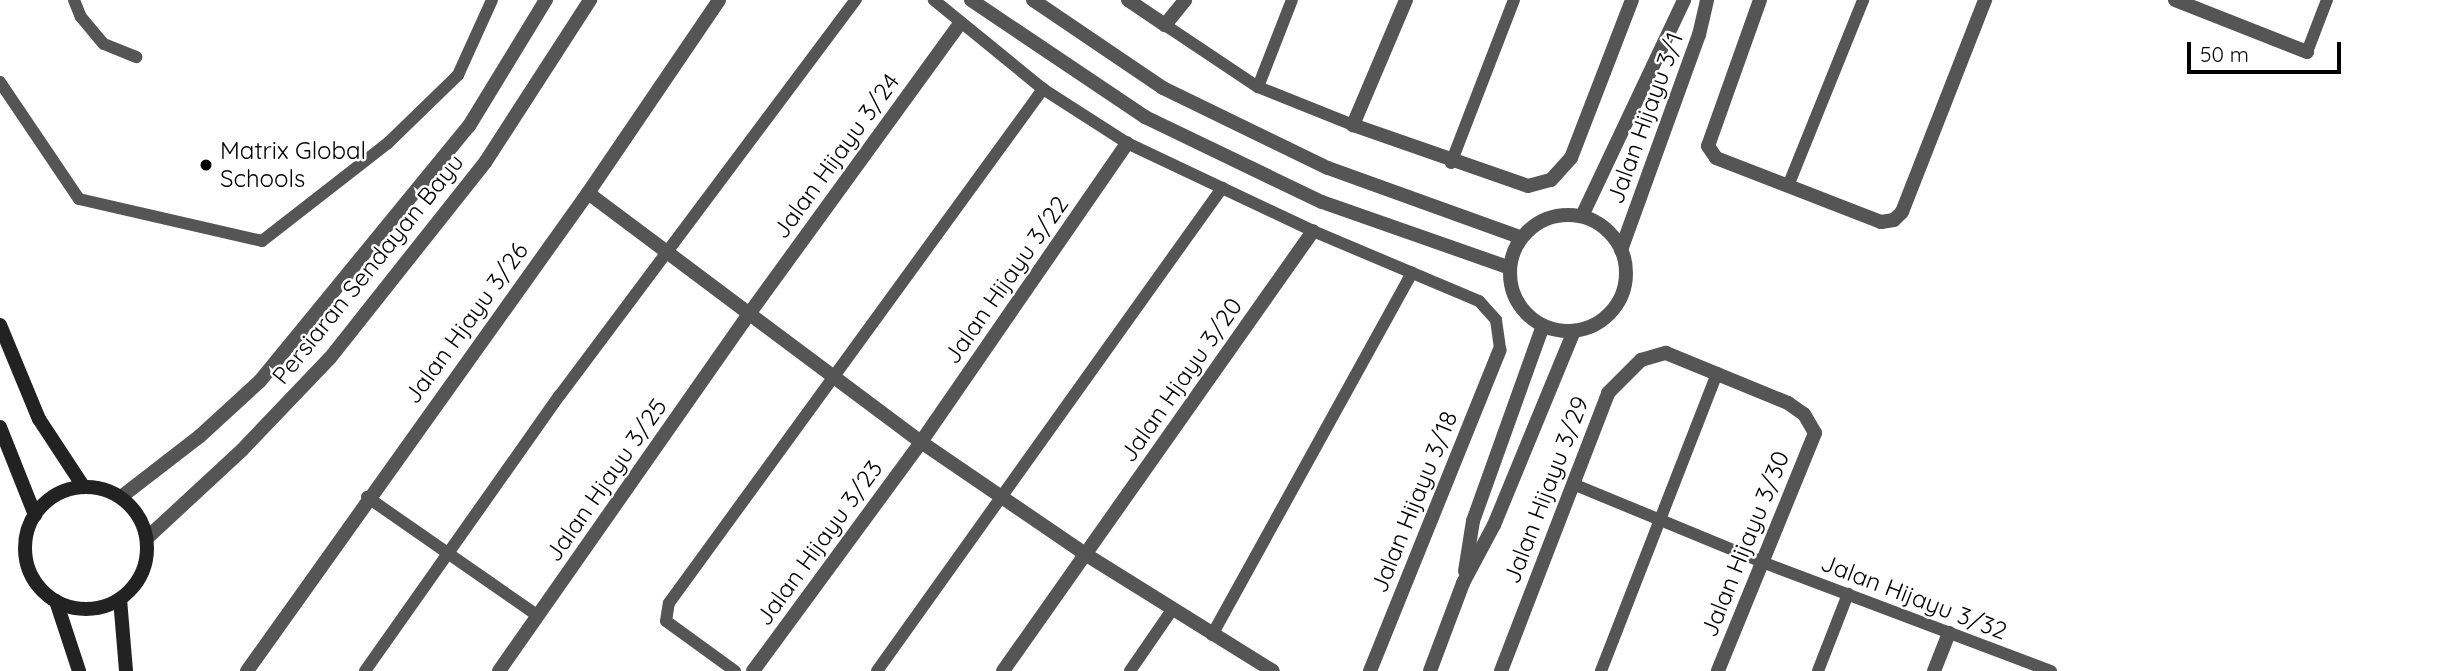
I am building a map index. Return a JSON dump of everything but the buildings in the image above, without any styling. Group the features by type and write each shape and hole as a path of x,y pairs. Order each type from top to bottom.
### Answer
{"main road":[{"path":"0,325 39,419 82,486"},
{"path":"0,427 35,515"},
{"path":"56,601 89,609 120,599 142,572 147,538 137,514 121,497 82,486 47,501 35,515 26,553 30,573 56,601 79,671"},
{"path":"120,599 126,671"}],"street":[{"name":"Persiaran Sendayan Bayu","path":"121,497 227,413 268,370 469,126 546,0"},
{"name":"Persiaran Sendayan Bayu","path":"147,538 242,450 339,347 486,161 590,0"},
{"name":"Jalan Hjayu 3/26","path":"247,671 367,497 588,193 719,0"},
{"path":"971,0 1145,117 1322,202 1510,268"},
{"path":"1033,0 1186,99 1328,168 1520,237"},
{"path":"1128,0 1165,25 1185,0"},
{"path":"1406,0 1353,125 1451,163 1528,186 1552,180 1570,158 1632,0"},
{"name":"Jalan Hijayu 3/1","path":"1582,216 1684,0"},
{"name":"Jalan Hijayu 3/1","path":"1622,250 1699,35 1707,0"},
{"path":"1759,0 1708,146 1716,158 1881,222 1894,220 1902,212 1985,0"},
{"path":"2175,0 2203,5 2307,52"},
{"name":"Jalan Hijayu 3/24","path":"749,314 959,25"},
{"name":"Jalan Hijayu 3/22","path":"921,442 1127,143"},
{"path":"588,193 921,442 1085,554 1264,670"},
{"path":"1582,216 1612,234 1622,250 1626,276 1618,303 1599,322 1574,331 1543,326 1518,303 1510,268 1520,237 1546,219 1582,216"},
{"name":"Jalan Hjayu 3/20","path":"1003,671 1313,231"},
{"name":"Jalan Hjayu 3/25","path":"499,671 749,314"},
{"path":"1463,583 1473,521 1543,326"},
{"path":"1430,671 1463,583 1494,525 1574,331"},
{"name":"Jalan Hijayu 3/18","path":"1370,671 1500,350"},
{"name":"Jalan Hijayu 3/29","path":"1501,671 1608,393 1641,360 1666,353 1717,373"},
{"name":"Jalan Hijayu 3/30","path":"1717,373 1788,403 1804,414 1815,433 1718,671"},
{"name":"Jalan Hijayu 3/23","path":"753,671 921,442"},
{"path":"1934,671 1949,633"}],"lane":[{"path":"74,0 81,17 104,44 136,57"},
{"path":"0,82 79,199 262,241 388,143 458,75 492,0"},
{"path":"365,671 560,395 669,255 856,0"},
{"path":"934,0 959,25 1043,89 1127,143 1313,231 1479,301 1496,320 1500,350"},
{"path":"1258,87 1292,0"},
{"path":"1451,163 1514,0"},
{"path":"1787,186 1863,0"},
{"path":"2307,52 2327,0"},
{"path":"1165,25 1258,87 1353,125"},
{"path":"735,671 666,621 664,614 830,376 1043,89"},
{"path":"877,671 1222,188"},
{"path":"1212,635 1412,273"},
{"path":"1601,671 1717,373"},
{"name":"Jalan Hijayu 3/32","path":"1573,484 1762,562 2047,670"},
{"path":"367,497 538,616"},
{"path":"1818,671 1848,594"},
{"path":"1130,671 1172,610"}],"place":[{"name":"Matrix Global Schools","path":"206,165"}]}
